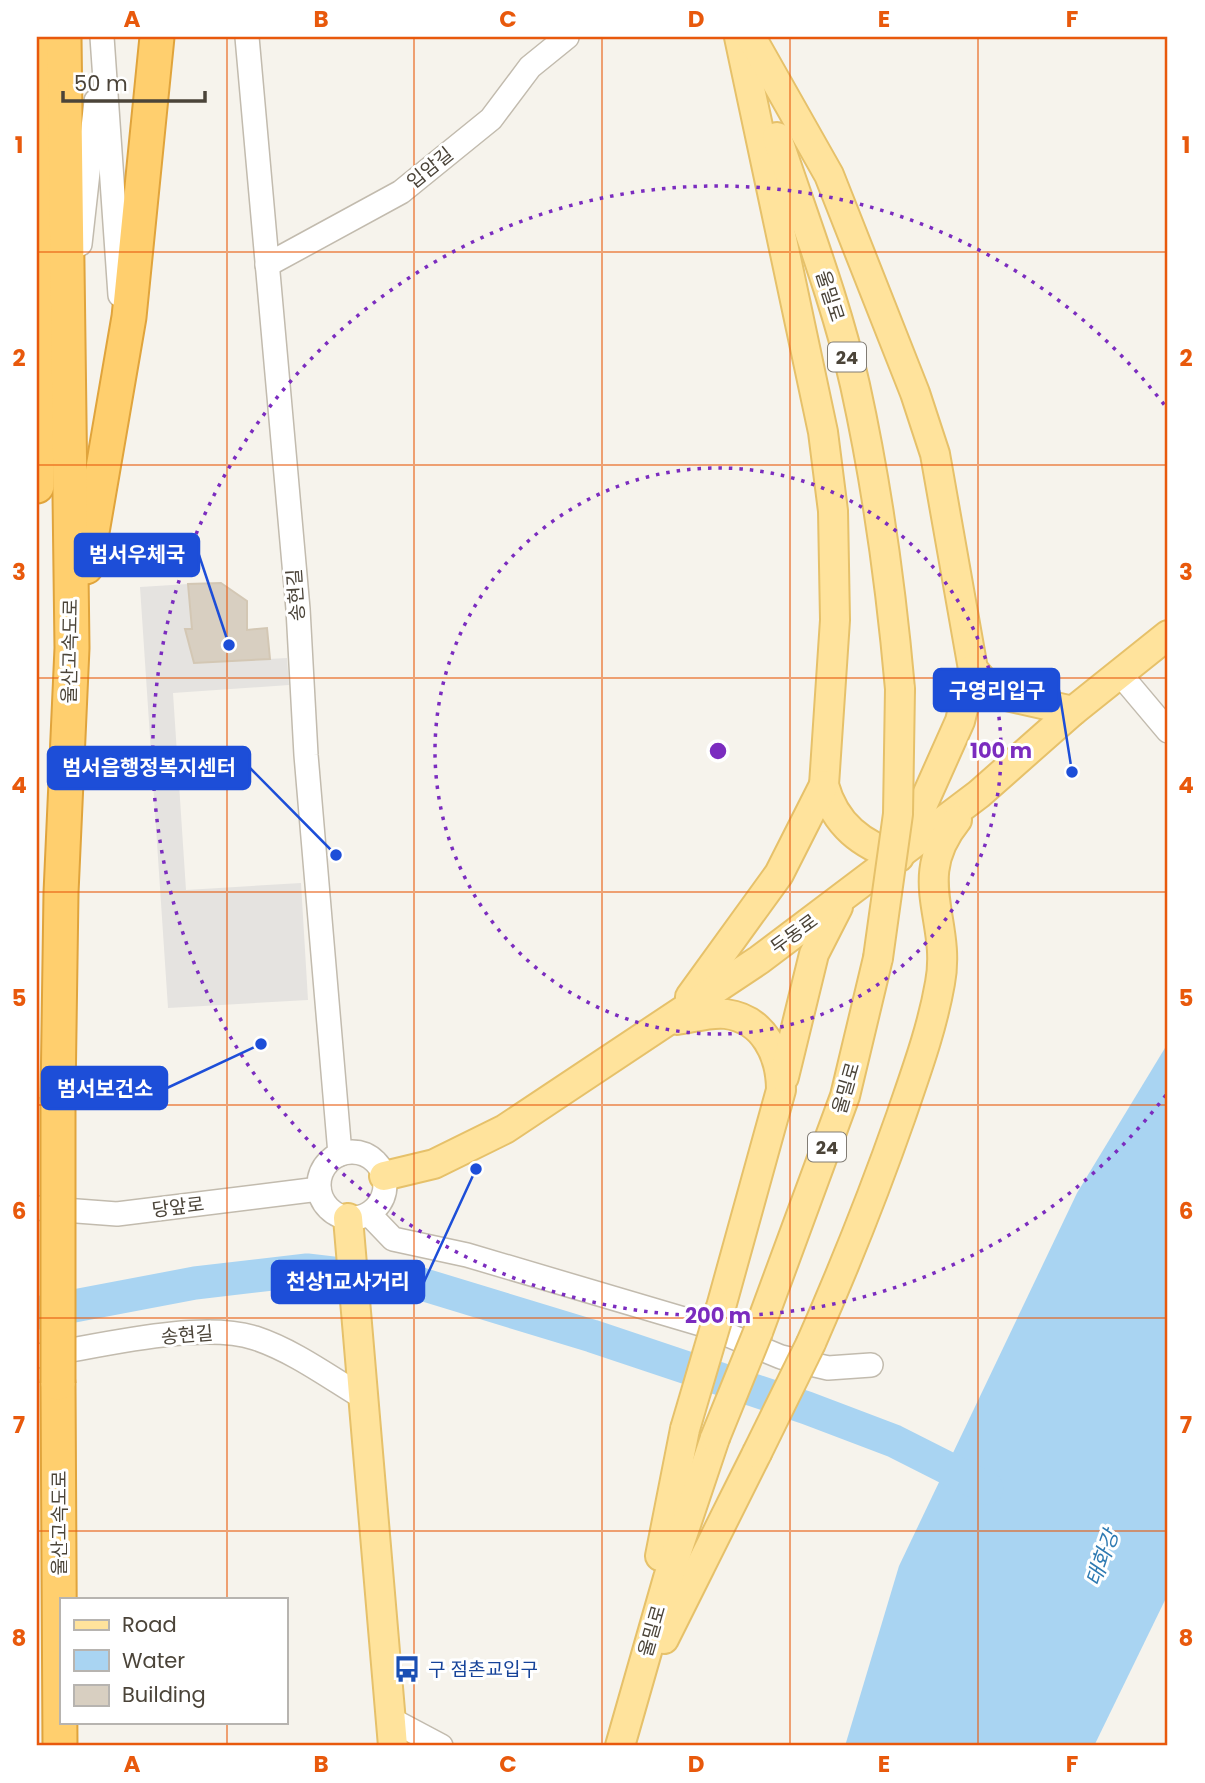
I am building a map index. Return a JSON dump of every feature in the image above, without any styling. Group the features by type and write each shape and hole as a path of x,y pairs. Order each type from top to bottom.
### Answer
{"highway":[{"path":"37,486 41,37"},
{"name":"울산고속도로","path":"60,1746 58,1097 61,892 72,648 64,37"},
{"path":"72,648 123,347 157,37"}],"main road":[{"name":"울밀로","path":"620,1746 668,1578 715,1438 758,1332 845,1096 878,958 898,814 900,689 890,576 855,384 835,309 741,37"},
{"path":"741,37 823,432 833,511 835,620 824,785 829,802 841,822 868,846 892,862 905,863 915,871 942,933"},
{"path":"751,37 829,175 915,393 935,454 973,668 960,721 892,862"},
{"name":"두동로","path":"384,1176 434,1164 505,1129 671,1021 892,862 979,794 1073,711 1168,635"},
{"path":"973,668 993,693 1073,711"},
{"path":"671,1021 724,954 779,874 824,785"},
{"path":"631,1705 811,1343 864,1222 931,1030 942,974 942,933 933,877 934,860 948,833 979,794"},
{"path":"631,1705 685,1429 782,1090 814,954 843,898"},
{"path":"671,1021 723,1013 743,1018 769,1041 781,1068 782,1090"},
{"path":"357,1225 358,1305 364,1398 393,1733"}],"street":[{"name":"송현길","path":"247,37 298,609 306,755 340,1154"},
{"name":"입암길","path":"267,265 401,192 491,119 530,68 567,37"},
{"path":"68,348 102,41"},
{"path":"102,41 123,347"},
{"path":"1120,674 1168,731"},
{"path":"357,1225 383,1197 384,1176 372,1158 362,1153 340,1154 323,1168 319,1189 329,1209 357,1225 393,1239 467,1255 704,1325 781,1357 828,1368 871,1365"},
{"name":"당앞로","path":"37,1208 117,1214 319,1189"},
{"name":"송현길","path":"37,1356 214,1330 255,1338 293,1355 364,1398"},
{"path":"393,1733 441,1746"}],"shaded area":[{"path":"188,584 194,663 287,658 289,685 173,693 186,890 301,883 308,1000 168,1008 140,587"}],"water":[{"name":"태화강","path":"1168,1043 1168,1594 1094,1746 845,1746 899,1566 1077,1193"}],"building":[{"path":"221,583 247,601 247,630 267,628 270,659 194,663 185,629 192,629 188,584"}],"waterway":[{"path":"37,1313 195,1283 307,1270 418,1283 592,1336 807,1408 894,1441 987,1488"}],"place":[{"name":"범서우체국","path":"229,645"},
{"name":"구영리입구","path":"1072,772"},
{"name":"범서읍행정복지센터","path":"336,855"},
{"name":"범서보건소","path":"261,1044"},
{"name":"천상1교사거리","path":"476,1169"},
{"name":"구 점촌교입구","path":"407,1669"}]}
